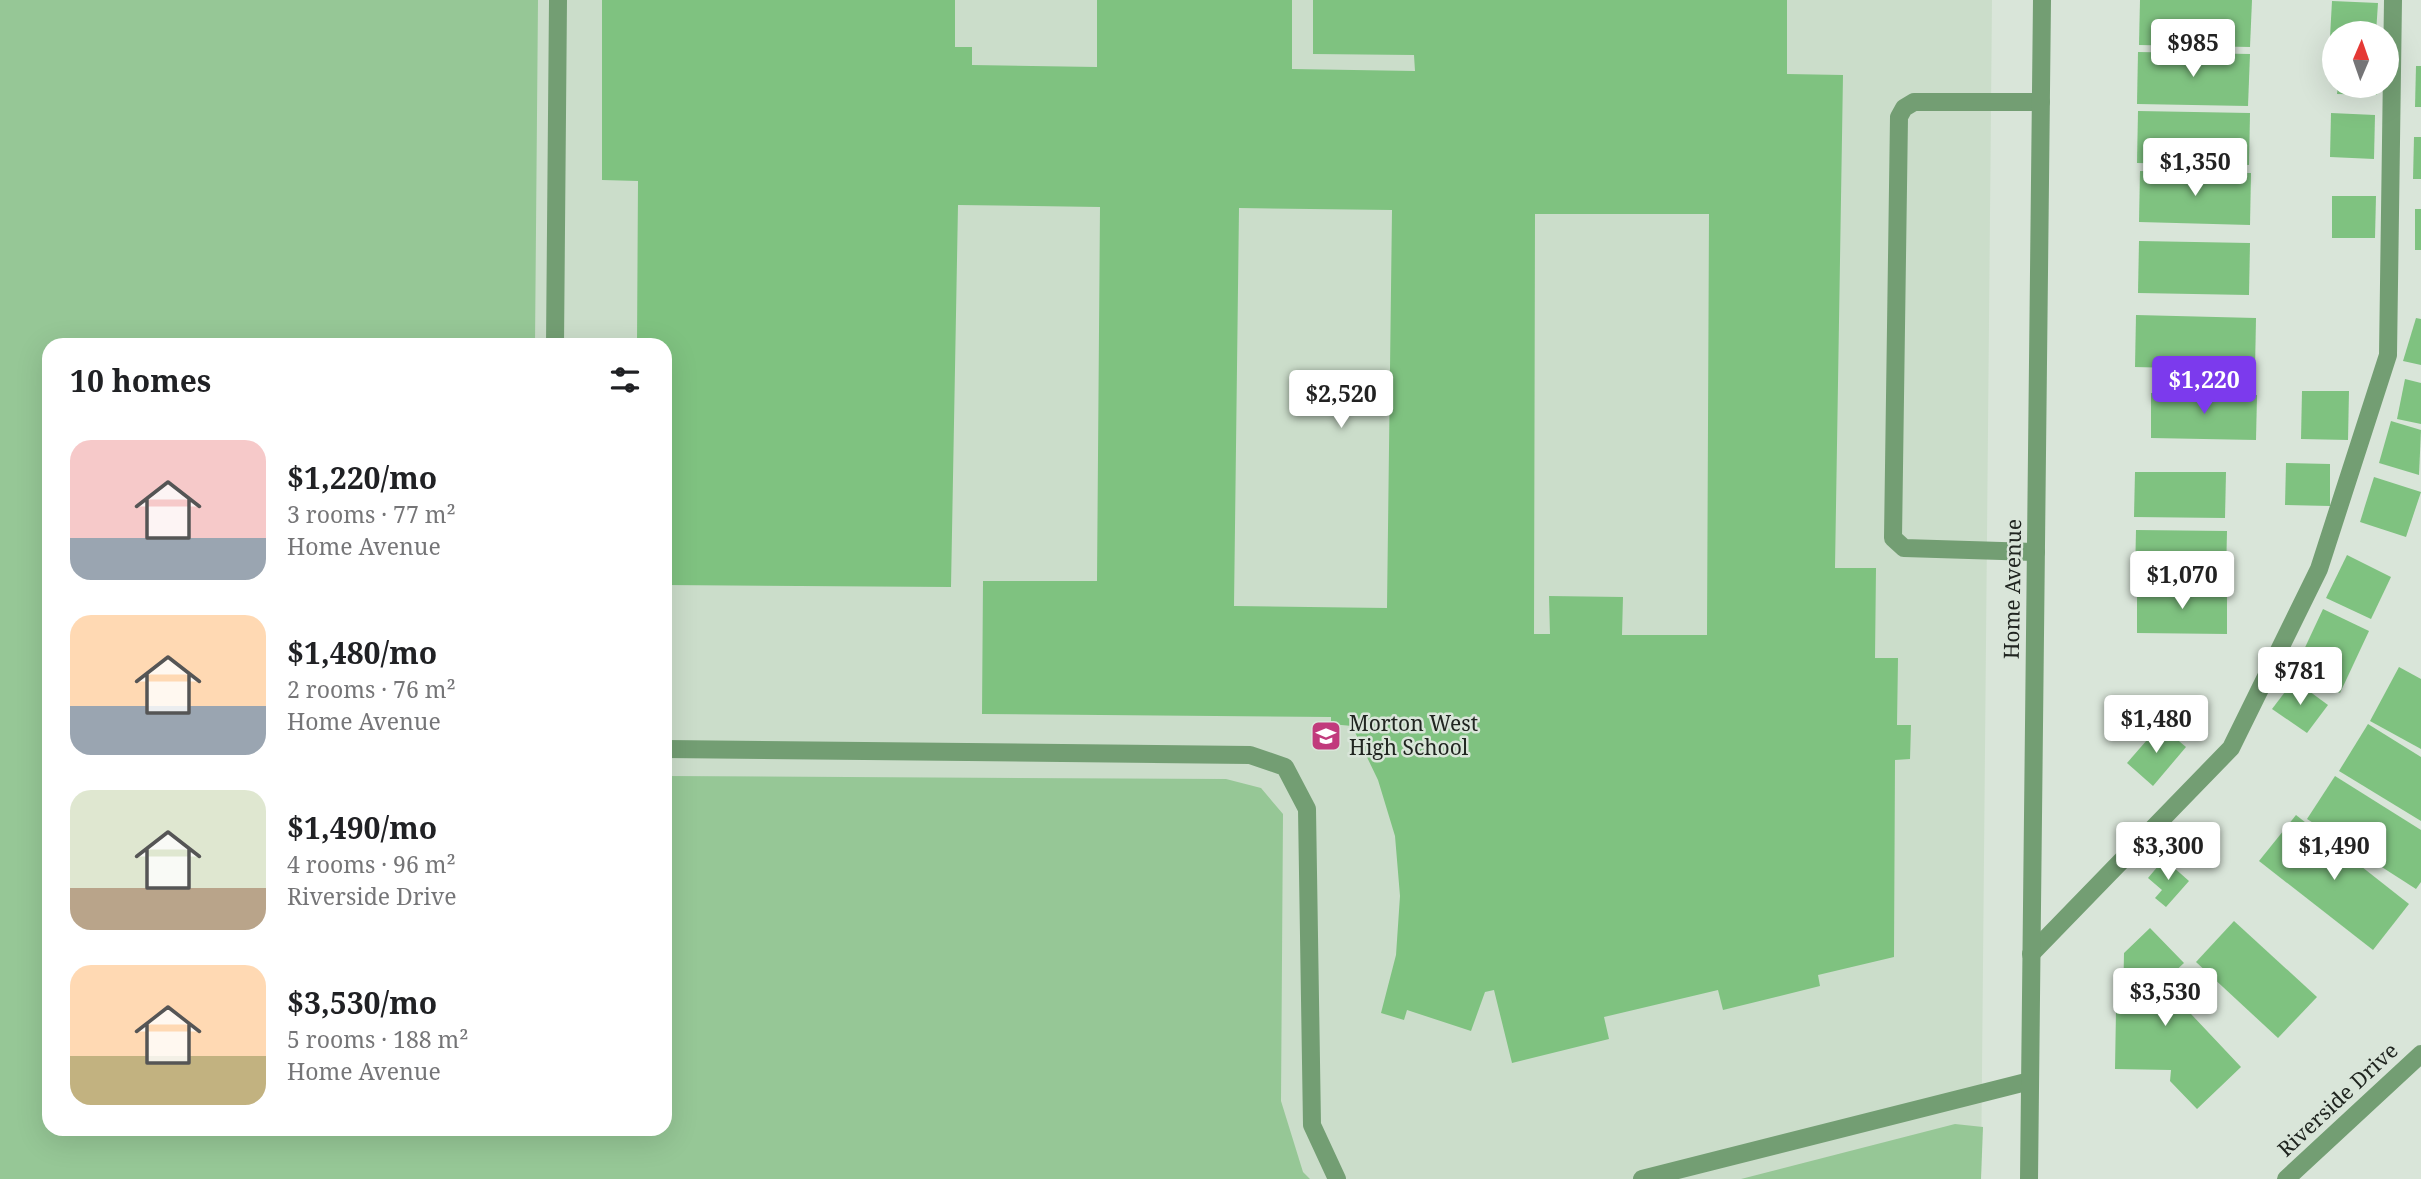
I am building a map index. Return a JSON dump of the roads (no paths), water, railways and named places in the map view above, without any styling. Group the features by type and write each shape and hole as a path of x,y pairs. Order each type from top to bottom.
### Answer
{"street":[{"path":"555,338 558,0"},
{"name":"Home Avenue","path":"2029,1179 2042,0"},
{"path":"2031,954 2231,748 2319,569 2388,355 2393,0"},
{"path":"2036,552 1904,548 1893,538 1899,117 1904,108 1914,102 2040,102"},
{"path":"672,749 1250,755 1285,767 1307,809 1312,1125 1337,1179"},
{"name":"Riverside Drive","path":"2286,1179 2421,1054"},
{"path":"1643,1179 2030,1082"}],"place":[{"name":"Morton West High School","path":"1326,736"}]}
